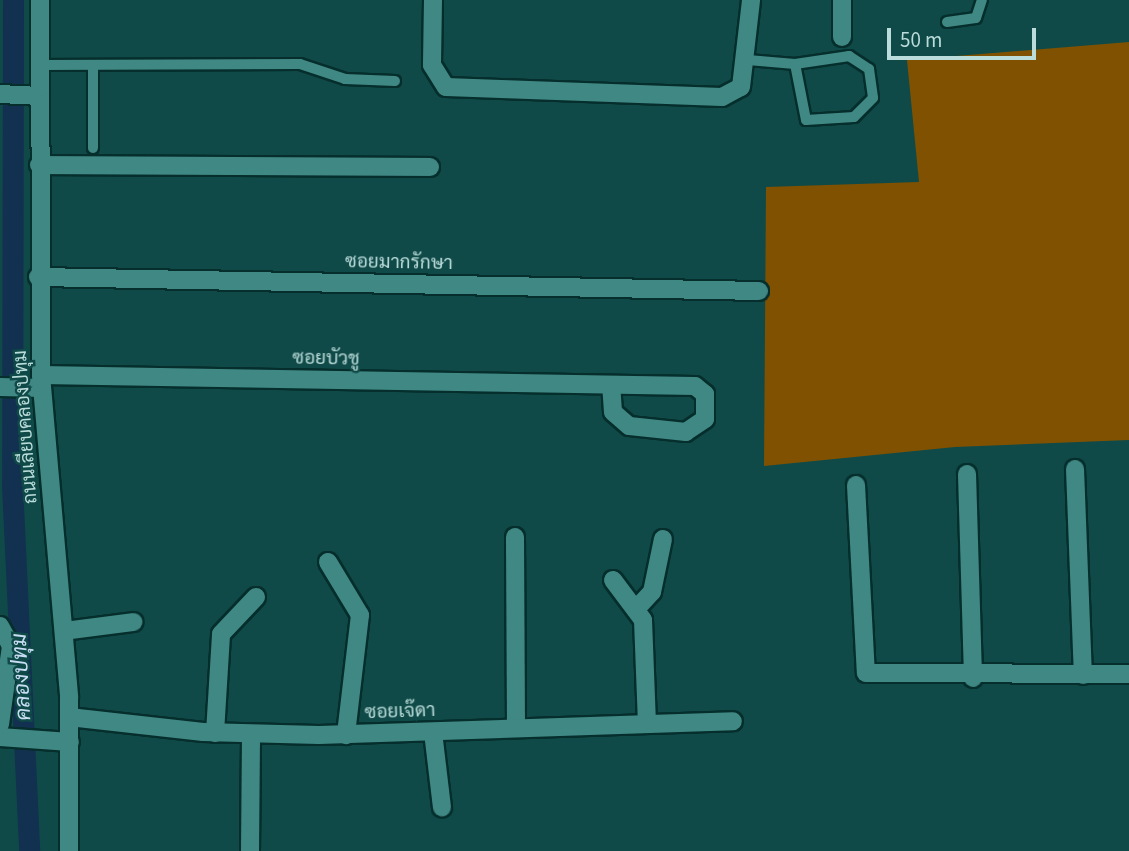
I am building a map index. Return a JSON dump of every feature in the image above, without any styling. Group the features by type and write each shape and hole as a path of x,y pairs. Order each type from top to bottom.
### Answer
{"street":[{"name":"ถนนเลียบคลองปทุม","path":"40,0 40,65 32,96 39,164 37,383 64,631 69,717 65,742 69,851"},
{"path":"432,0 432,65 446,87 722,97 741,87 748,60 751,0"},
{"path":"842,0 842,37"},
{"path":"0,94 32,96"},
{"path":"39,164 430,167"},
{"name":"ซอยมากรักษา","path":"38,277 759,291"},
{"name":"ซอยบัวชู","path":"0,387 37,383 695,386 705,394 705,419 686,432 629,426 613,412 611,386"},
{"path":"1075,469 1083,675"},
{"path":"967,474 973,678"},
{"path":"856,485 866,673 973,678 1129,674"},
{"path":"515,537 516,728"},
{"path":"637,608 652,592 663,539"},
{"path":"328,562 360,615 346,735"},
{"path":"613,580 637,608 647,723"},
{"path":"215,733 221,634 256,597"},
{"path":"64,631 133,622"},
{"path":"0,625 11,646 3,733 65,742"},
{"name":"ซอยเจ๊ดา","path":"69,717 215,733 346,735 733,721"},
{"path":"433,732 442,807"},
{"path":"250,851 251,734"}],"lane":[{"path":"947,22 976,18 982,0"},
{"path":"748,60 795,64 832,57 862,61 873,98 854,117 806,120 795,64"},
{"path":"40,65 300,65 345,79 395,81"},
{"path":"93,66 93,148"}],"shaded area":[{"path":"1129,42 1129,440 955,447 764,466 766,187 919,182 907,60"}],"waterway":[{"name":"คลองปทุม","path":"13,0 12,485 29,851"}]}
